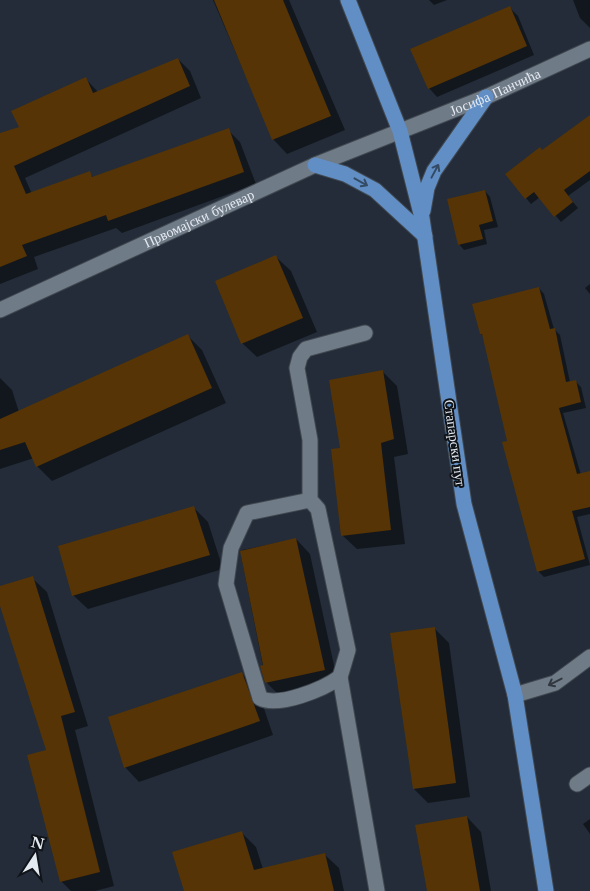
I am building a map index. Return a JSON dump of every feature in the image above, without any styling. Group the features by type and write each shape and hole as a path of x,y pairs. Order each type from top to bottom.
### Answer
{"main road":[{"name":"Стапарски пут","path":"348,0 400,131 422,218 464,504 515,695 546,891"},
{"path":"422,218 427,188 434,170 486,97"},
{"path":"315,165 345,174 375,190 425,236"}],"street":[{"name":"Јосифа Панчића","path":"400,131 486,97 590,49"},
{"name":"Првомајски булевар","path":"0,310 315,165 400,131"},
{"path":"366,333 306,349 300,357 297,368 310,440 310,500 318,509 348,650 340,677 378,891"},
{"path":"310,500 248,513 231,548 226,584 260,698 278,702 331,684 340,677"},
{"path":"515,695 555,683 590,657"},
{"path":"577,784 590,775"}],"building":[{"path":"214,0 283,0 331,116 272,140"},
{"path":"510,6 527,46 428,89 410,49"},
{"path":"178,58 190,86 14,166 26,194 90,171 92,177 229,128 244,172 108,221 106,215 22,245 27,256 0,267 0,133 19,127 11,111 86,77 93,93"},
{"path":"590,115 590,171 564,190 573,202 554,217 534,192 525,199 505,174 540,147 542,150"},
{"path":"485,190 493,221 479,225 483,239 458,245 447,199"},
{"path":"276,255 303,318 241,344 215,281"},
{"path":"539,287 550,329 555,328 566,382 576,380 581,402 559,408 577,474 590,471 590,507 572,511 585,559 537,572 502,442 507,441 482,334 480,334 472,304"},
{"path":"188,334 212,388 36,467 25,442 0,450 0,419"},
{"path":"383,370 394,439 381,443 391,530 341,536 331,449 340,448 329,380"},
{"path":"194,506 210,555 72,596 58,546"},
{"path":"296,538 325,670 265,683 260,666 263,665 240,551"},
{"path":"33,576 75,712 61,716 100,872 60,882 27,755 46,750 0,606 0,586"},
{"path":"435,627 456,783 413,789 390,633"},
{"path":"242,672 260,721 124,768 108,717"},
{"path":"467,816 480,891 427,891 415,825"},
{"path":"242,831 254,870 325,853 334,891 184,891 172,852"}]}
